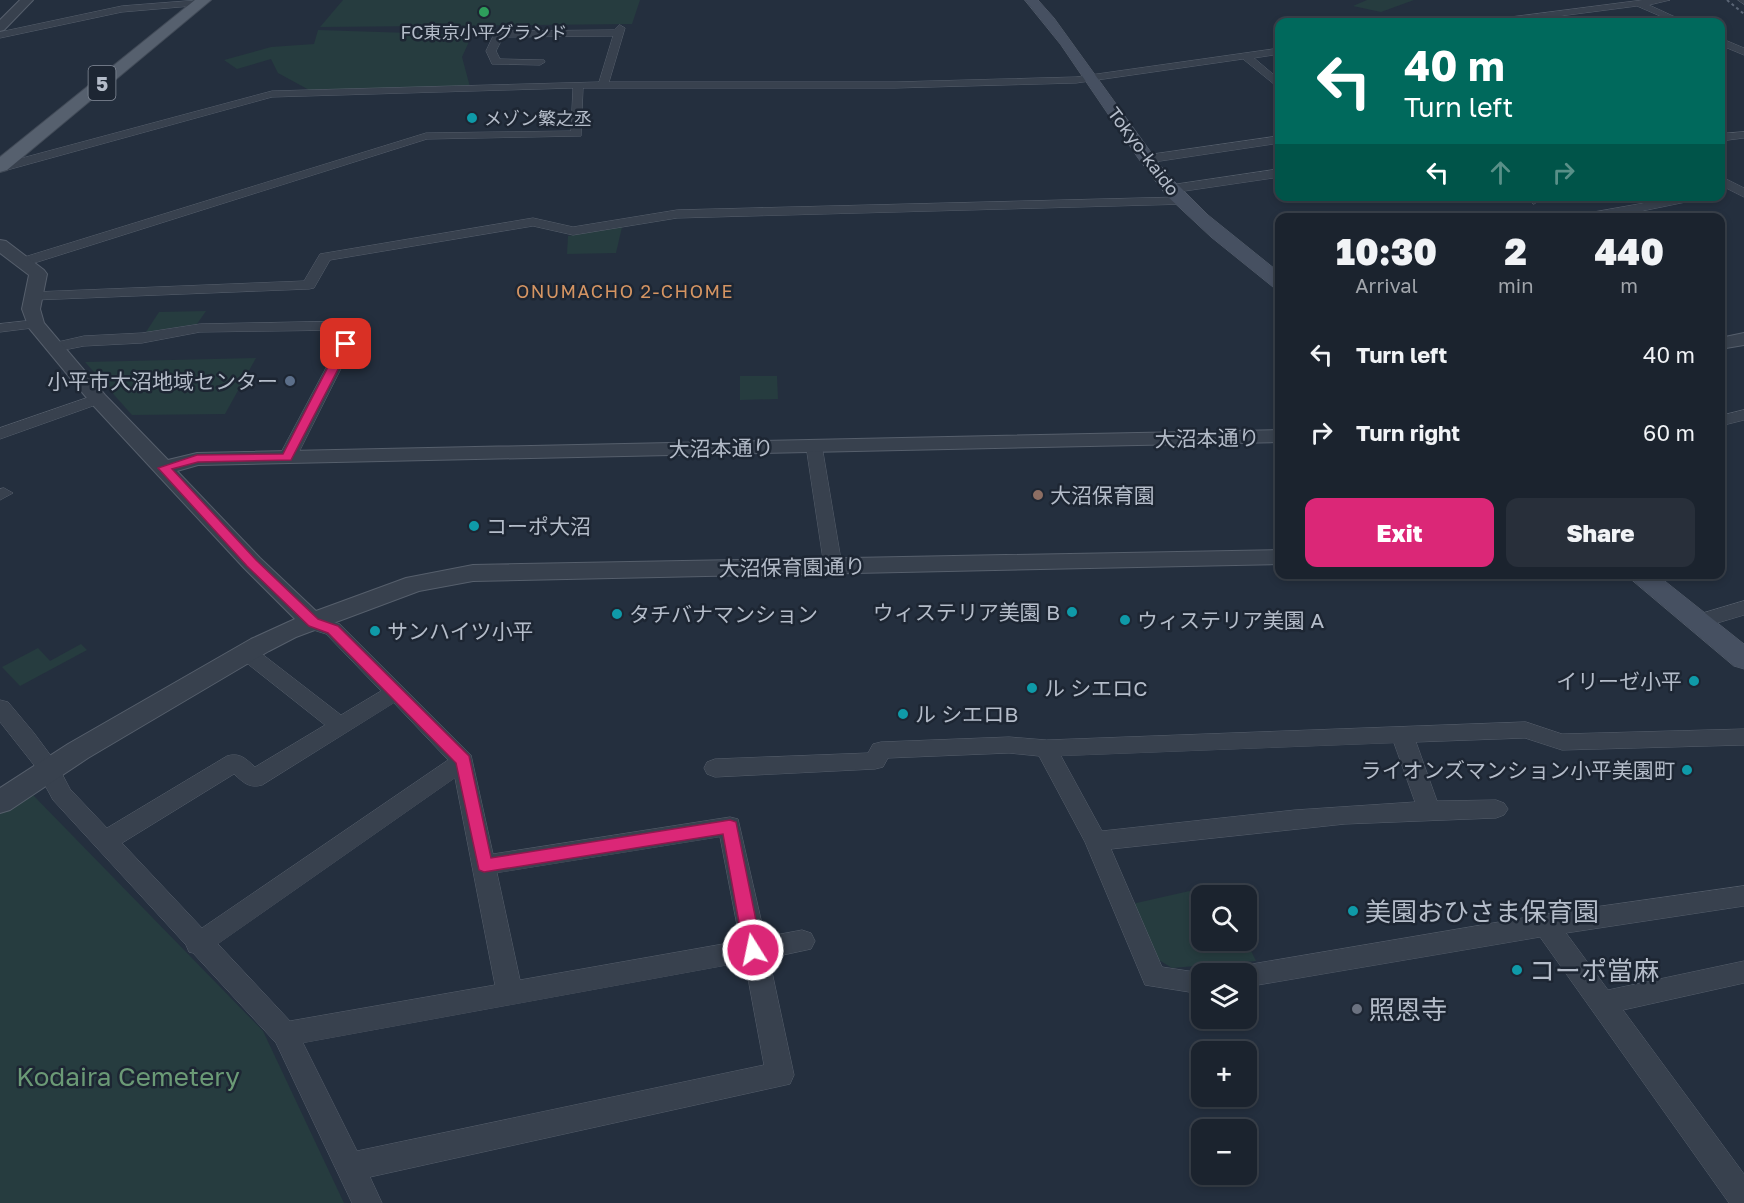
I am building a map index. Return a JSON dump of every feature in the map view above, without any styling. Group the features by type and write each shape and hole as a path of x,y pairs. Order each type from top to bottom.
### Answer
{"main road":[{"name":"Tokyo-kaido","path":"1031,0 1092,78 1126,133 1177,195 1275,276"},
{"name":"5","path":"0,167 202,1"},
{"path":"1644,579 1744,659"}],"street":[{"path":"0,27 6,16 27,0"},
{"path":"1527,18 1665,0"},
{"path":"0,35 122,9 202,1"},
{"path":"1637,4 1671,18"},
{"path":"603,86 618,34 499,34 491,51 496,62 537,71 578,85 603,86 895,85 1092,78 1101,74 1275,52"},
{"path":"1725,43 1744,52"},
{"path":"1244,55 1275,82"},
{"path":"0,167 272,94 537,71"},
{"path":"23,262 426,136 577,134 578,85"},
{"path":"1725,137 1744,135"},
{"path":"1147,159 1275,140"},
{"path":"34,296 309,285 325,257 534,222 573,231 677,214 1177,195 1275,174"},
{"path":"1725,183 1742,192"},
{"path":"1725,194 1742,192"},
{"path":"1612,213 1680,201"},
{"path":"0,245 38,274 31,317 98,399 252,563 314,623 333,629 464,760 509,992"},
{"path":"0,328 35,324"},
{"path":"54,347 84,340 142,338 200,328 356,325 287,458"},
{"path":"1725,343 1744,339"},
{"path":"0,434 98,399"},
{"path":"1725,420 1744,415"},
{"name":"大沼本通り","path":"164,468 197,459 1275,436"},
{"path":"814,446 833,566"},
{"name":"大沼保育園通り","path":"0,802 78,751 246,652 287,631 314,623 414,584 473,573 1275,557"},
{"path":"1697,622 1744,608"},
{"path":"246,652 340,726"},
{"path":"104,842 235,762 254,779 396,692"},
{"path":"0,708 39,752 51,770 61,794 198,944 285,1034 367,1203"},
{"path":"715,768 874,761 881,750 1009,745 1046,748 1526,730 1562,742 1744,736"},
{"path":"1402,734 1430,810"},
{"path":"1046,748 1096,841 1154,977 1191,982"},
{"path":"198,944 464,760"},
{"path":"1096,841 1263,820 1430,810 1496,810"},
{"path":"349,1167 780,1075 753,950 730,826 484,866"},
{"path":"1257,974 1546,925 1744,896"},
{"path":"1546,925 1744,1200"},
{"path":"285,1034 802,940"},
{"path":"1602,1003 1744,972"}],"green space":[{"name":"FC東京小平グランド","path":"343,0 640,0 632,24 320,27"},
{"path":"1367,0 1414,0 1381,12 1353,6"},
{"path":"318,30 472,35 462,57 470,87 311,91 278,73 271,59 237,69 224,60 271,47 314,44"},
{"path":"622,227 616,253 567,254 568,236"},
{"path":"206,311 197,324 146,332 159,312"},
{"path":"256,358 225,414 132,415 85,362"},
{"path":"740,376 777,376 778,399 740,400"},
{"path":"81,644 87,650 20,686 2,667 38,648 50,661"},
{"name":"Kodaira Cemetery","path":"32,794 263,1031 344,1203 0,1203 0,814"},
{"path":"1191,891 1191,951 1251,951 1256,961 1191,963 1191,966 1172,968 1159,960 1132,904"}],"railway":[{"path":"1727,0 1744,14"}],"place":[{"name":"FC東京小平グランド","path":"484,12"},
{"name":"メゾン繁之丞","path":"472,118"},
{"name":"小平市大沼地域センター","path":"290,381"},
{"name":"大沼保育園","path":"1038,495"},
{"name":"コーポ大沼","path":"474,526"},
{"name":"ウィステリア美園 B","path":"1072,612"},
{"name":"タチバナマンション","path":"617,614"},
{"name":"ウィステリア美園 A","path":"1125,620"},
{"name":"サンハイツ小平","path":"375,631"},
{"name":"イリーゼ小平","path":"1694,681"},
{"name":"ル シエロC","path":"1032,688"},
{"name":"ル シエロB","path":"903,714"},
{"name":"ライオンズマンション小平美園町","path":"1687,770"},
{"name":"美園おひさま保育園","path":"1353,911"},
{"name":"コーポ當麻","path":"1517,970"},
{"name":"照恩寺","path":"1357,1009"}],"district":[{"name":"ONUMACHO 2-CHOME","path":"625,291"}],"route":[{"path":"346,344 287,458 197,459 164,468 252,563 314,623 333,629 464,760 484,866 730,826 753,950"}]}
